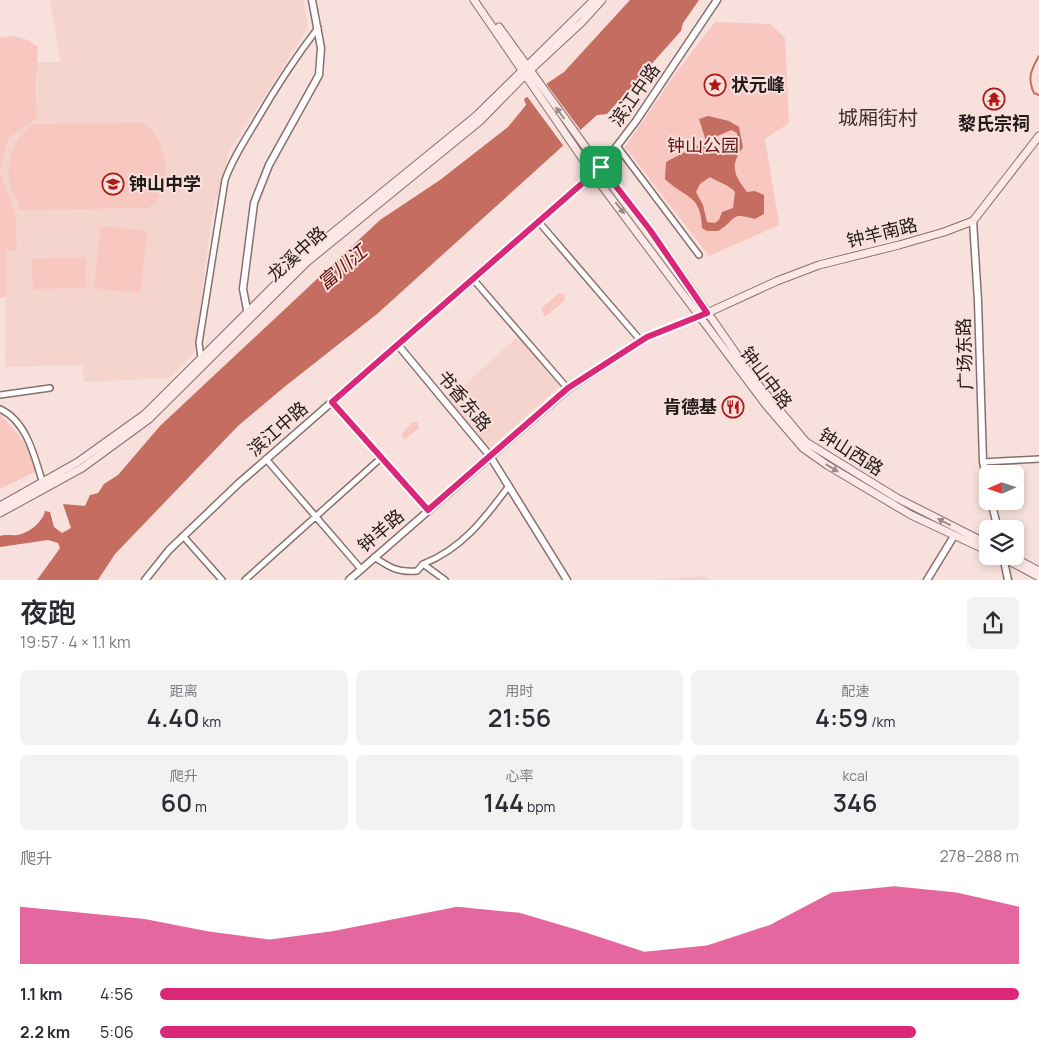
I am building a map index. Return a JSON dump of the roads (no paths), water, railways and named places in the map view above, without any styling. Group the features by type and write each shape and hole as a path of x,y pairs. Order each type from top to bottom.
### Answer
{"main road":[{"path":"474,0 526,71"},
{"path":"480,0 526,71"},
{"name":"龙溪中路","path":"526,71 594,0"},
{"name":"龙溪中路","path":"0,506 82,468 148,419 303,257 476,116 582,22 602,0"},
{"name":"钟山西路","path":"526,71 650,230 704,315 806,442 896,498 979,540"},
{"name":"钟山中路","path":"526,71 593,174 704,315 766,405 803,448 827,465 912,516 979,547"},
{"path":"973,221 1039,136"},
{"name":"钟羊南路","path":"704,315 776,281 819,265 944,232 973,221"},
{"name":"龙溪中路","path":"0,513 127,428 248,316"},
{"path":"1018,565 1039,577"},
{"path":"1024,565 1039,571"}],"street":[{"path":"248,316 243,289 254,203 269,166 319,75 322,62 312,0"},
{"name":"滨江中路","path":"144,580 183,536 266,459 601,167 659,88 717,0"},
{"path":"201,358 200,343 225,180 230,165 297,56 318,28"},
{"path":"617,146 699,255"},
{"name":"广场东路","path":"973,221 984,465"},
{"path":"538,222 641,340"},
{"path":"473,279 568,388"},
{"name":"钟羊路","path":"351,579 568,388 641,340 704,315"},
{"name":"书香东路","path":"398,345 490,456 567,580"},
{"path":"0,395 50,388"},
{"path":"332,402 428,510"},
{"path":"0,409 10,414 30,443 43,486"},
{"path":"245,580 381,458"},
{"path":"266,459 361,569"},
{"path":"983,462 1039,459"},
{"path":"374,557 393,570 403,572 417,571 423,564 439,558 465,538 484,518 509,486"},
{"path":"183,536 222,580"},
{"path":"927,580 954,536"},
{"path":"423,564 445,580"},
{"path":"1005,565 1008,580"}],"water":[{"name":"富川江","path":"630,0 699,0 683,23 681,31 607,114 597,115 377,314 238,426 115,554 98,580 37,580 60,548 58,543 48,540 0,547 0,536 22,534 30,530 41,520 45,511 50,512 54,527 62,533 71,528 63,504 85,506 90,495 98,493 104,484 118,475 160,426 380,220 440,180 508,127 526,105 524,99 564,72"},
{"path":"708,116 729,121 739,127 743,147 736,160 736,175 747,192 755,191 764,195 764,214 755,219 737,216 718,231 707,231 702,228 699,209 691,198 665,179 666,162 706,141 699,119","holes":["731,130 737,133 737,143 728,151 716,151 712,147 711,139","710,177 735,192 733,208 722,212 719,220 715,223 707,222 703,205 696,192 700,184"]}],"waterway":[{"path":"1039,56 1030,78 1034,93 1039,95"}],"place":[{"name":"状元峰","path":"715,85"},
{"name":"黎氏宗祠","path":"994,99"},
{"name":"钟山中学","path":"113,184"},
{"name":"肯德基","path":"733,407"}],"district":[{"name":"城厢街村","path":"878,118"}],"park label":[{"name":"钟山公园","path":"703,146"}]}
